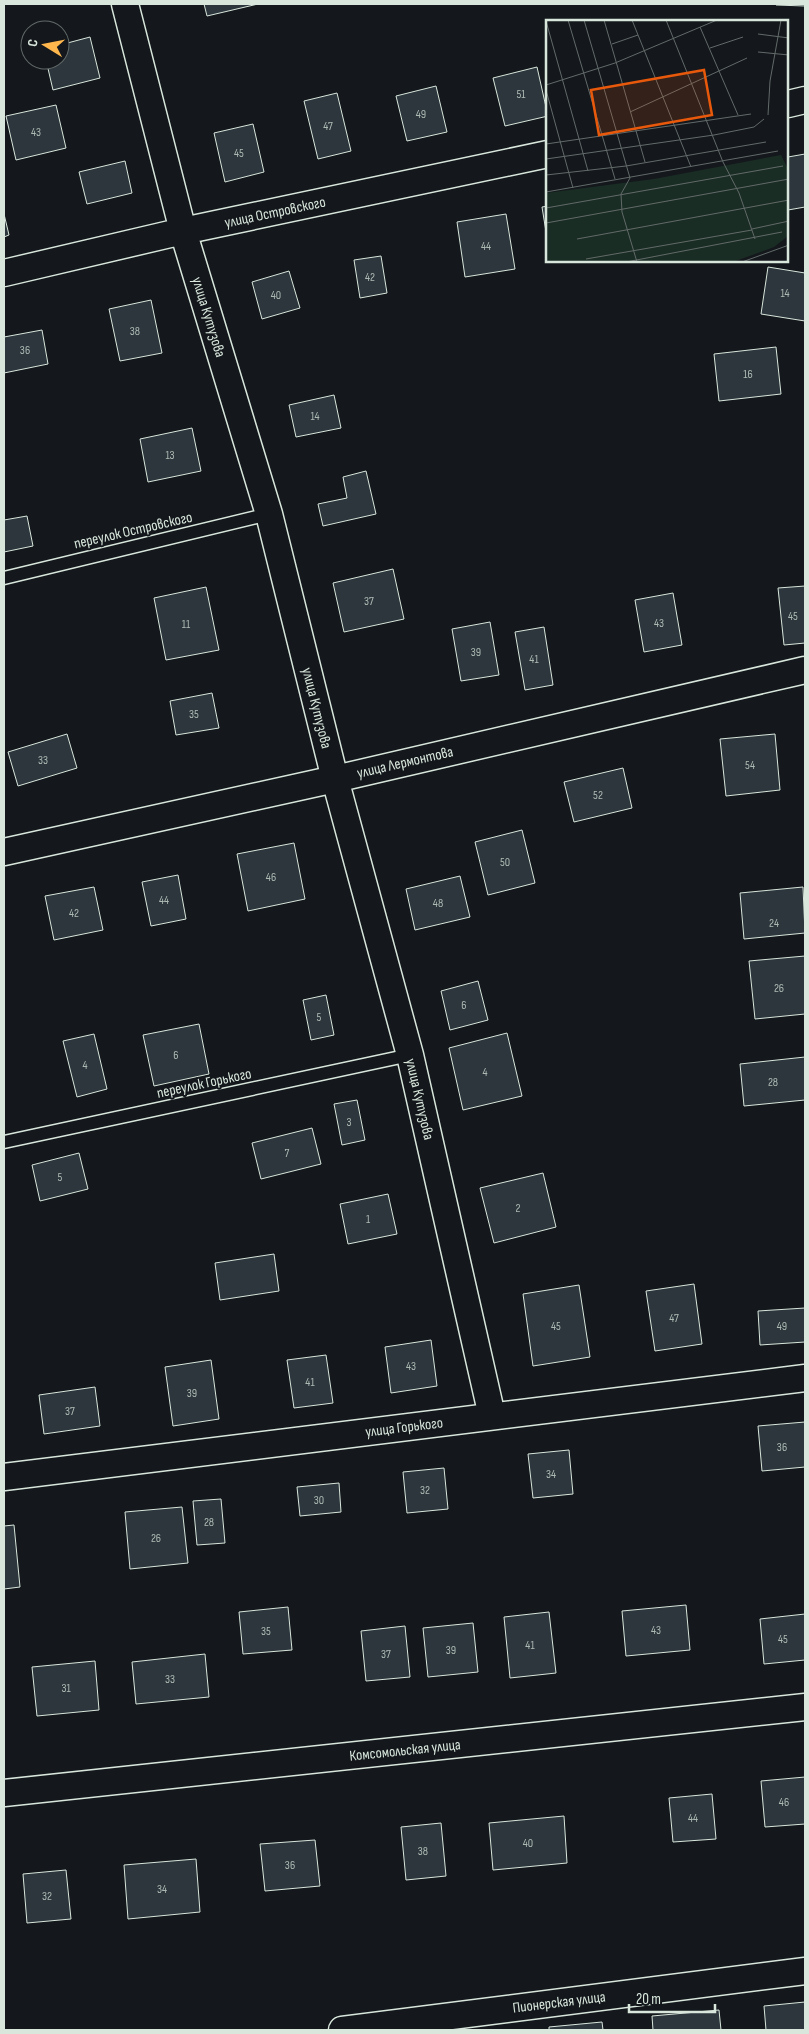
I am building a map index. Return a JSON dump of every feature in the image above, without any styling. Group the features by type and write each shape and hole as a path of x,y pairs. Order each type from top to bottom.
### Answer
{"street":[{"name":"улица Кутузова","path":"125,4 183,231 269,514 335,778 410,1055 492,1416"},
{"path":"789,104 805,100"},
{"name":"улица Островского","path":"4,273 183,231 546,154"},
{"name":"улица Лермонтова","path":"4,852 805,670"},
{"name":"улица Горького","path":"4,1477 805,1378"},
{"name":"Комсомольская улица","path":"4,1793 805,1706"},
{"name":"Пионерская улица","path":"342,2030 805,1970"}],"lane":[{"name":"переулок Островского","path":"4,578 269,514"},
{"name":"переулок Горького","path":"4,1142 410,1055"}],"building":[{"path":"204,4 258,4 207,16"},
{"path":"805,4 805,6 776,5"},
{"path":"90,37 100,78 53,90 48,70 70,70 70,42"},
{"path":"537,67 546,107 546,116 505,126 493,78"},
{"path":"436,86 447,132 407,141 396,96"},
{"path":"337,93 351,151 318,159 304,101"},
{"path":"56,105 66,148 16,160 6,116"},
{"path":"253,124 264,172 225,182 214,133"},
{"path":"805,154 805,207 789,210 789,157"},
{"path":"125,161 132,193 87,204 79,172"},
{"path":"546,206 546,232 542,207"},
{"path":"4,214 9,235 4,237"},
{"path":"506,214 515,269 465,277 457,222"},
{"path":"381,256 387,293 360,298 354,260"},
{"path":"768,267 805,273 805,321 761,314"},
{"path":"289,271 300,308 262,319 252,282"},
{"path":"151,300 162,353 120,361 109,309"},
{"path":"42,330 48,364 4,373 4,337"},
{"path":"776,347 781,394 719,401 714,354"},
{"path":"334,395 341,428 296,437 289,405"},
{"path":"192,428 201,471 148,482 140,439"},
{"path":"366,471 376,514 323,526 318,504 347,498 343,477"},
{"path":"27,516 33,546 4,552 4,520"},
{"path":"393,569 404,619 344,632 333,583"},
{"path":"805,586 805,643 784,645 778,588"},
{"path":"206,587 219,650 166,660 154,598"},
{"path":"673,593 682,645 644,652 635,600"},
{"path":"490,622 499,675 461,681 452,629"},
{"path":"544,627 553,685 525,690 515,632"},
{"path":"212,693 219,728 176,735 170,701"},
{"path":"67,734 77,768 18,786 8,752"},
{"path":"775,734 780,790 726,796 720,739"},
{"path":"623,768 632,808 574,822 564,782"},
{"path":"522,830 535,883 488,895 475,842"},
{"path":"294,843 305,899 248,911 237,854"},
{"path":"178,875 186,919 151,926 142,882"},
{"path":"460,876 470,917 415,930 406,889"},
{"path":"94,887 103,930 54,940 45,896"},
{"path":"803,887 805,933 744,939 740,893"},
{"path":"805,956 805,1014 755,1019 749,961"},
{"path":"478,981 488,1020 450,1030 441,991"},
{"path":"326,995 334,1035 311,1040 303,1000"},
{"path":"199,1024 209,1074 154,1086 143,1035"},
{"path":"507,1033 522,1096 463,1110 449,1048"},
{"path":"94,1034 107,1089 77,1097 63,1041"},
{"path":"805,1057 805,1100 744,1106 740,1064"},
{"path":"357,1100 365,1140 342,1145 334,1104"},
{"path":"312,1128 321,1164 261,1179 252,1143"},
{"path":"79,1153 88,1189 40,1201 32,1165"},
{"path":"543,1173 556,1227 494,1243 480,1188"},
{"path":"388,1194 397,1234 348,1244 340,1204"},
{"path":"274,1254 279,1291 220,1300 215,1263"},
{"path":"694,1284 702,1344 655,1351 646,1291"},
{"path":"579,1285 590,1357 533,1366 523,1294"},
{"path":"805,1308 805,1342 760,1345 758,1311"},
{"path":"431,1340 437,1386 391,1393 385,1347"},
{"path":"326,1355 333,1403 294,1408 287,1360"},
{"path":"211,1360 219,1419 173,1426 165,1367"},
{"path":"95,1387 100,1426 44,1434 39,1395"},
{"path":"805,1422 805,1467 762,1471 758,1426"},
{"path":"569,1450 573,1494 533,1498 528,1454"},
{"path":"444,1468 448,1509 407,1513 403,1472"},
{"path":"339,1483 341,1512 300,1516 297,1487"},
{"path":"221,1499 225,1543 197,1545 193,1501"},
{"path":"182,1507 188,1563 130,1569 125,1512"},
{"path":"14,1525 20,1587 4,1589 4,1526"},
{"path":"686,1605 690,1650 626,1656 622,1611"},
{"path":"288,1607 292,1650 243,1654 239,1612"},
{"path":"549,1612 556,1673 510,1678 504,1617"},
{"path":"805,1614 805,1660 764,1664 760,1619"},
{"path":"473,1623 478,1672 428,1677 423,1628"},
{"path":"405,1626 410,1677 366,1681 361,1631"},
{"path":"205,1654 209,1697 136,1704 132,1662"},
{"path":"95,1661 99,1710 37,1716 32,1667"},
{"path":"805,1777 805,1824 765,1827 761,1781"},
{"path":"712,1794 716,1839 673,1842 669,1798"},
{"path":"564,1816 567,1863 493,1870 489,1823"},
{"path":"441,1823 446,1876 406,1880 401,1827"},
{"path":"315,1840 320,1886 265,1891 260,1844"},
{"path":"196,1859 200,1912 128,1919 124,1865"},
{"path":"66,1870 71,1919 27,1923 23,1874"},
{"path":"805,2002 805,2030 766,2030 764,2006"},
{"path":"719,2010 721,2030 653,2030 652,2016"},
{"path":"602,2022 603,2030 549,2030 549,2027"}]}
